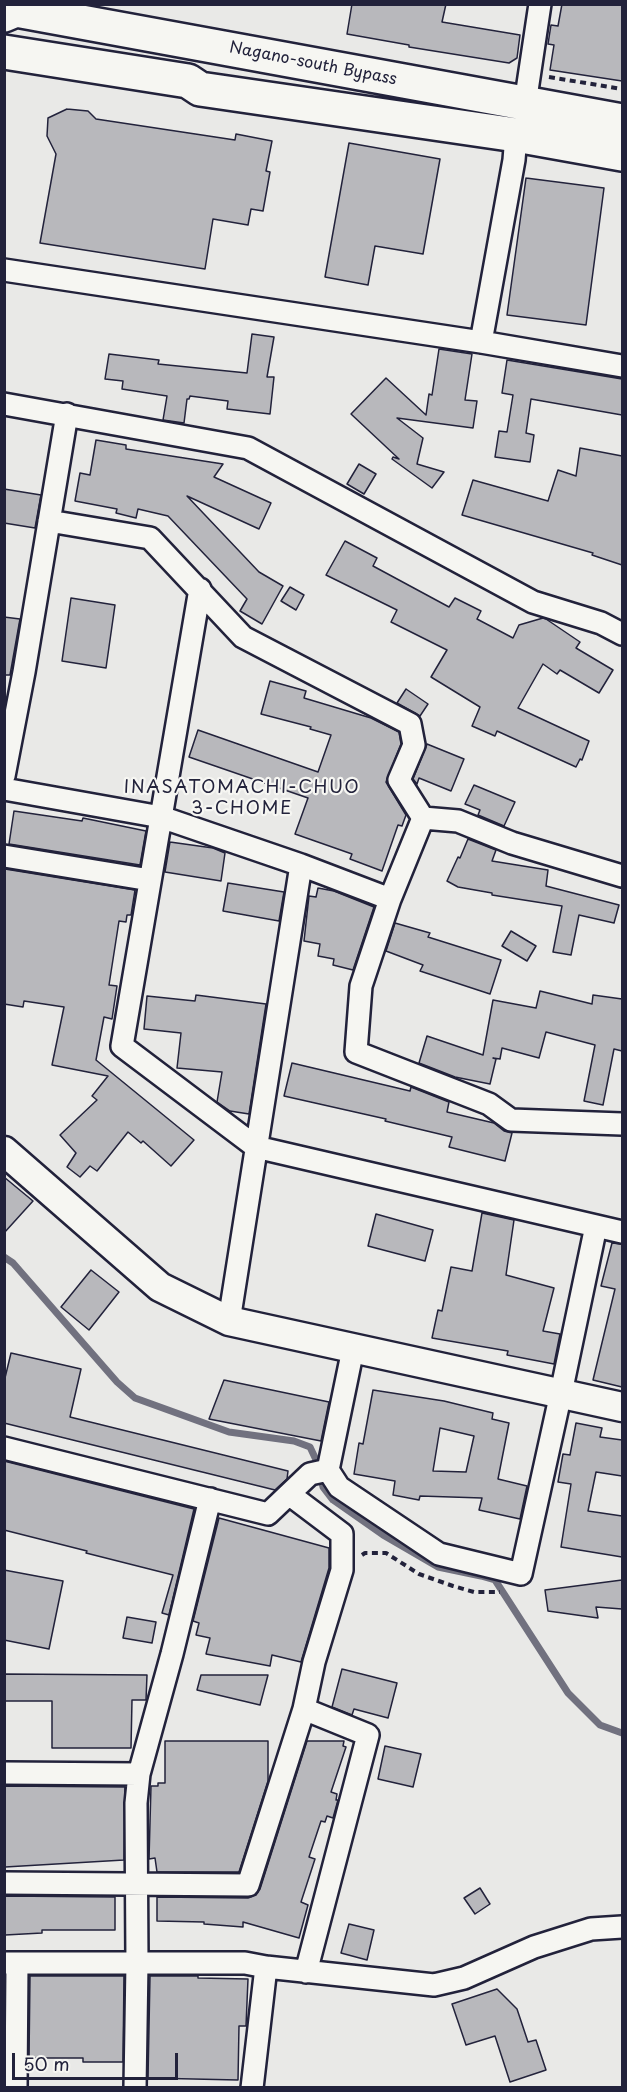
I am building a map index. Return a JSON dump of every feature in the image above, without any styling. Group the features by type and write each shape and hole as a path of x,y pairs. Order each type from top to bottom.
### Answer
{"highway":[{"name":"Nagano-south Bypass","path":"11,10 532,90 622,121"},
{"path":"4,52 188,81 200,89"},
{"path":"4,69 187,93 200,89 516,135 622,154"}],"street":[{"path":"532,90 540,4"},
{"path":"482,342 514,160 516,135"},
{"path":"4,270 482,342 622,366"},
{"path":"4,404 248,448 533,602 601,623 622,634"},
{"path":"4,776 14,670 49,521 67,414"},
{"path":"49,521 150,538 243,637 410,724 414,745 399,780 423,818"},
{"path":"200,589 122,1046 256,1146 622,1232"},
{"path":"4,789 161,817 301,865 390,899"},
{"path":"423,818 458,820 512,843 622,876"},
{"path":"423,818 390,899 361,986 357,1052 489,1104 511,1120 622,1124"},
{"path":"4,856 150,880"},
{"path":"228,1321 301,865"},
{"path":"4,1151 160,1287 228,1321 622,1407"},
{"path":"319,1472 439,1554 521,1574 596,1226"},
{"path":"4,1448 268,1514 289,1494 319,1472 353,1349"},
{"path":"4,1883 248,1885 304,1709 314,1662 342,1570 342,1534 289,1494"},
{"path":"135,2088 137,1884 135,1803 139,1774 172,1654 210,1499"},
{"path":"304,1709 368,1735 306,1972"},
{"path":"4,1773 139,1774"},
{"path":"16,2088 11,1964 245,1963 306,1972 434,1985 464,1978 534,1947 591,1929 622,1927"},
{"path":"252,2088 266,1967"}],"path":[{"path":"532,90 622,89"},
{"path":"342,1570 365,1553 386,1553 419,1574 474,1592 495,1593"}],"building":[{"path":"352,4 446,4 442,22 520,35 517,58 509,63 409,47 409,45 347,34"},
{"path":"562,4 622,4 622,81 550,70 554,45 548,44 551,25 558,26"},
{"path":"67,109 88,111 96,119 235,140 236,134 272,141 266,171 270,172 263,211 251,209 248,225 213,219 205,269 40,243 56,154 47,136 48,118"},
{"path":"349,143 440,159 423,254 375,246 368,285 325,277"},
{"path":"526,178 604,188 586,325 507,315"},
{"path":"252,334 274,337 267,377 274,377 270,414 227,409 228,401 190,396 187,399 184,423 163,420 167,396 122,389 123,381 105,379 109,354 159,360 158,364 247,373"},
{"path":"439,349 472,354 465,400 477,401 473,428 397,418 423,438 417,464 444,472 432,488 392,459 393,457 399,459 351,414 386,378 426,415 429,394 432,395"},
{"path":"507,360 622,379 622,415 531,399 526,433 534,435 530,462 495,457 499,431 507,432 513,395 502,393"},
{"path":"96,440 126,445 126,449 223,464 214,477 271,503 259,529 187,496 259,572 283,586 262,624 240,611 247,599 168,516 138,509 136,518 116,513 117,509 75,501 80,473 90,475"},
{"path":"580,448 622,456 622,565 592,555 593,553 462,515 473,480 548,501 558,470 576,476"},
{"path":"359,464 376,474 364,494 347,484"},
{"path":"4,489 41,495 35,528 4,523"},
{"path":"345,541 377,558 373,566 449,607 455,598 481,611 477,619 513,638 519,625 546,619 580,642 576,648 613,670 599,693 560,670 557,674 543,664 518,708 589,741 582,760 580,759 576,767 497,731 495,736 472,726 480,707 431,677 447,650 391,622 397,610 326,575"},
{"path":"290,587 304,595 296,610 281,601"},
{"path":"71,598 115,605 106,668 62,661"},
{"path":"4,617 20,619 10,675 4,675"},
{"path":"270,681 306,691 304,698 371,718 399,732 401,744 386,782 406,815 402,826 398,825 382,871 350,859 352,854 295,834 308,798 189,757 198,730 318,772 331,735 310,729 311,727 261,714"},
{"path":"406,689 428,704 420,716 397,703"},
{"path":"427,744 464,759 451,791 419,778 417,784 413,779"},
{"path":"474,785 515,802 504,826 478,815 480,810 465,804"},
{"path":"14,811 82,821 83,818 146,831 140,865 9,844"},
{"path":"468,839 496,850 492,861 548,870 546,886 619,905 614,923 579,915 571,955 553,952 562,906 492,895 492,893 458,887 447,881"},
{"path":"170,842 213,848 225,853 221,881 165,872"},
{"path":"5,869 135,890 131,915 127,915 126,922 119,921 109,985 117,986 112,1019 104,1017 96,1060 194,1140 171,1166 143,1141 141,1143 128,1132 97,1171 90,1166 80,1177 67,1167 76,1153 60,1135 97,1100 92,1096 108,1076 52,1065 64,1007 24,1001 23,1007 4,1004"},
{"path":"228,883 284,892 279,921 223,911"},
{"path":"318,888 334,891 374,907 353,970 333,965 334,959 318,956 320,944 304,941 309,896 316,897"},
{"path":"395,923 430,933 428,937 501,960 490,994 420,971 423,965 386,951"},
{"path":"511,931 536,946 527,961 502,946"},
{"path":"540,991 592,1004 593,995 622,999 622,1051 614,1049 603,1105 584,1101 595,1045 546,1032 539,1058 502,1048 500,1059 493,1058 496,1059 490,1084 455,1077 419,1063 427,1036 483,1055 493,1000 536,1008"},
{"path":"196,995 266,1004 249,1114 230,1111 217,1102 222,1072 177,1068 181,1033 144,1029 147,996 195,1001"},
{"path":"292,1063 410,1091 411,1087 449,1102 447,1112 494,1123 504,1131 512,1133 505,1161 449,1147 452,1137 385,1121 386,1119 284,1096"},
{"path":"4,1177 33,1201 4,1233"},
{"path":"482,1213 514,1220 506,1275 554,1288 543,1331 560,1334 554,1364 507,1355 508,1351 432,1338 438,1310 442,1311 451,1267 472,1271"},
{"path":"376,1214 433,1230 425,1261 368,1246"},
{"path":"612,1243 622,1244 622,1387 593,1380 615,1289 601,1286"},
{"path":"91,1270 119,1292 89,1330 61,1307"},
{"path":"11,1353 81,1369 70,1417 288,1471 287,1479 275,1490 4,1423 4,1382"},
{"path":"224,1380 329,1402 321,1441 209,1419"},
{"path":"373,1390 444,1401 493,1413 492,1419 509,1423 498,1479 527,1486 520,1519 479,1510 482,1498 420,1496 419,1500 393,1495 395,1481 354,1474 359,1443 363,1444","holes":["440,1428 474,1436 466,1472 433,1471"]},
{"path":"576,1423 602,1428 600,1437 622,1440 622,1476 596,1472 588,1511 622,1516 622,1557 561,1547 571,1484 558,1482 563,1454 570,1455"},
{"path":"4,1461 194,1509 169,1615 162,1613 173,1575 4,1530"},
{"path":"219,1518 329,1548 329,1568 301,1662 272,1655 270,1666 206,1654 210,1638 196,1635 199,1623 193,1621"},
{"path":"4,1570 63,1581 49,1649 4,1640"},
{"path":"622,1580 622,1609 596,1607 598,1618 548,1611 545,1590"},
{"path":"127,1617 156,1622 152,1643 123,1638"},
{"path":"342,1669 397,1683 388,1718 354,1709 352,1715 332,1707"},
{"path":"4,1674 147,1675 146,1700 132,1700 131,1748 52,1748 52,1701 4,1701"},
{"path":"201,1675 268,1675 260,1705 197,1690"},
{"path":"165,1741 268,1741 268,1781 239,1872 157,1872 155,1858 149,1859 151,1786 165,1783"},
{"path":"307,1741 344,1741 343,1746 346,1747 331,1792 337,1794 336,1800 338,1800 333,1818 327,1816 325,1822 321,1821 309,1857 315,1859 301,1902 308,1905 299,1938 243,1922 243,1927 204,1924 204,1922 157,1921 157,1897 248,1898 256,1895 260,1889"},
{"path":"385,1746 421,1754 413,1787 378,1779"},
{"path":"4,1786 125,1787 124,1860 5,1867"},
{"path":"480,1888 490,1904 475,1914 464,1898"},
{"path":"5,1896 115,1897 115,1930 42,1930 42,1933 5,1935"},
{"path":"349,1924 374,1930 367,1960 341,1953"},
{"path":"30,1976 124,1976 123,2062 83,2062 83,2058 29,2058"},
{"path":"150,1976 248,1979 246,2026 239,2026 238,2080 148,2078"},
{"path":"497,1989 517,2009 528,2042 536,2040 546,2070 510,2082 495,2036 466,2045 452,2004"}],"waterway":[{"path":"4,1257 13,1263 117,1382 135,1398 229,1432 294,1441 310,1447 318,1464 323,1487 333,1500 383,1535 438,1567 495,1580 568,1693 600,1725 622,1733"}],"district":[{"name":"INASATOMACHI-CHUO 3-CHOME","path":"242,798"}]}
